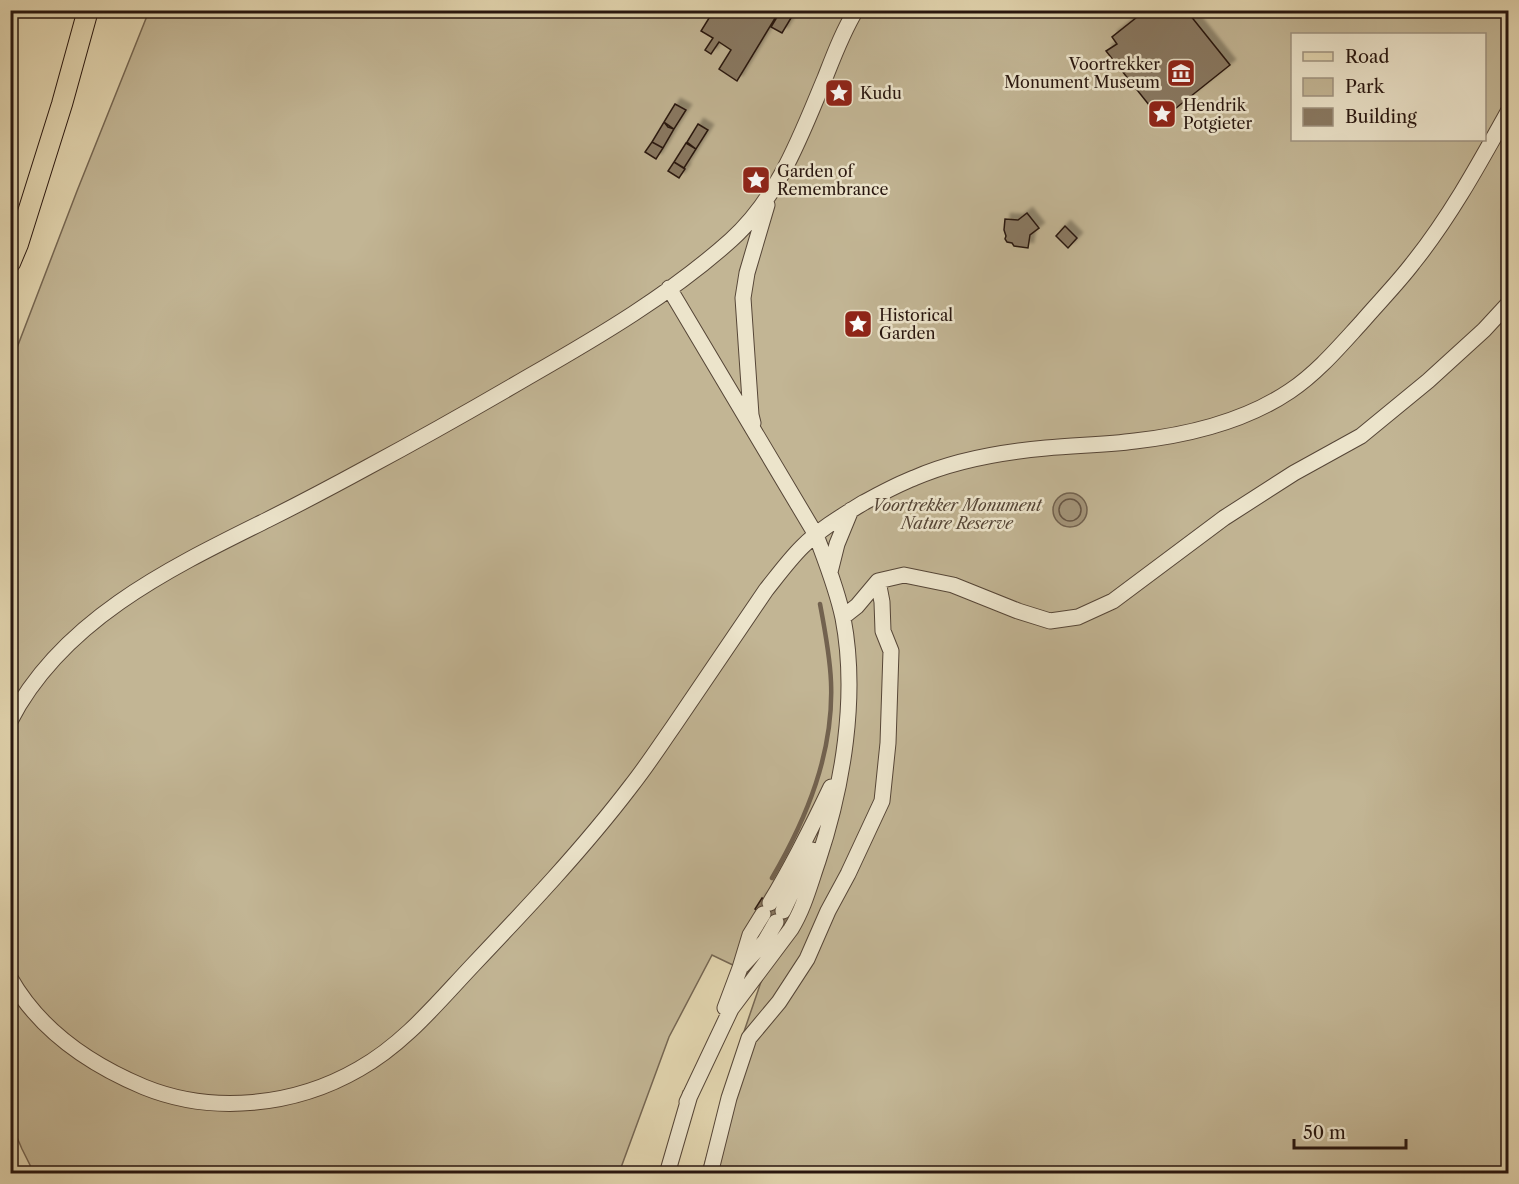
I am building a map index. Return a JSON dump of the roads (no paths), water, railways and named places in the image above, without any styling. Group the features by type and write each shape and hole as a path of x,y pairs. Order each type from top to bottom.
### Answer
{"main road":[{"path":"10,263 62,104 88,10"}],"street":[{"path":"760,440 751,415 743,298 747,273 764,211 796,147 839,43 856,10"},
{"path":"10,978 42,1020 74,1050 119,1077 168,1095 229,1104 275,1100 319,1088 360,1069 382,1055 423,1018 589,839 632,785 766,590 785,565 825,527 851,510 914,477 960,462 1002,453 1134,442 1181,435 1224,423 1289,392 1317,369 1349,336 1413,264 1454,204 1509,112"},
{"path":"10,721 28,692 58,655 95,621 157,576 371,466 605,333 696,269 731,240 743,229 774,189"},
{"path":"669,288 816,535 843,617 849,682 846,730 829,829 799,916 731,1009 687,1102"},
{"path":"843,617 857,606 878,581 904,574 953,585 1050,621 1078,617 1113,601 1224,518 1294,472 1361,436 1428,381 1509,304"},
{"path":"830,573 837,544 851,510"},
{"path":"710,1173 729,1098 749,1038 779,1002 807,959 882,801 888,743 891,651 883,631 882,602 878,581"},
{"path":"667,1173 687,1102 740,968 750,935 773,913 788,873 841,765"}],"water":[{"path":"1070,493 1082,498 1087,510 1082,522 1070,527 1058,522 1053,510 1058,498"}],"waterway":[{"path":"772,878 807,808 816,784 828,734 831,682 820,604"}],"place":[{"name":"Voortrekker Monument Museum","path":"1181,73"},
{"name":"Kudu","path":"839,93"},
{"name":"Hendrik Potgieter","path":"1162,114"},
{"name":"Garden of Remembrance","path":"756,180"},
{"name":"Historical Garden","path":"858,324"}],"park label":[{"name":"Voortrekker Monument Nature Reserve","path":"957,514"}]}
